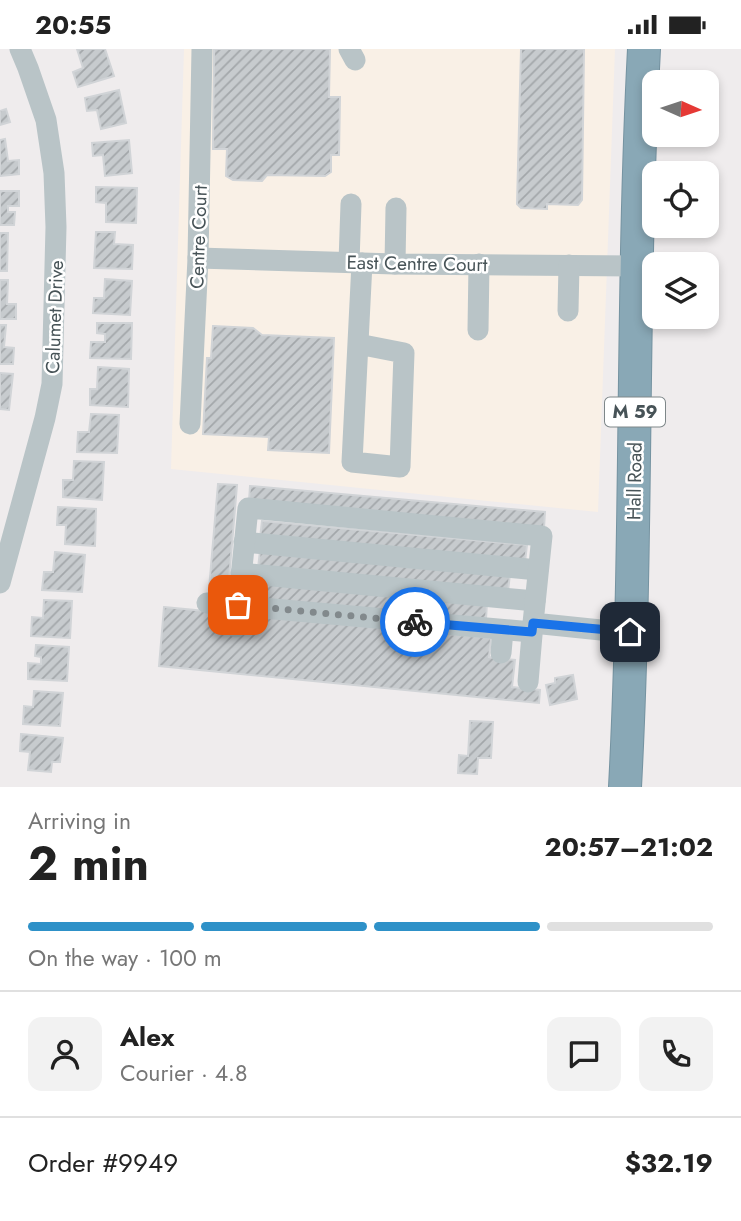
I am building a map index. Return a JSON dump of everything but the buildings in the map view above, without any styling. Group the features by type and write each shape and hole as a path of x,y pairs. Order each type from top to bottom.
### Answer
{"highway":[{"name":"Hall Road","path":"625,787 631,686 636,266 644,49"}],"street":[{"name":"Calumet Drive","path":"0,583 50,399 52,367 56,227 54,173 46,120 20,49"},
{"name":"Centre Court","path":"190,424 198,258 202,49"},
{"path":"351,204 358,344 352,462 400,467 404,353 358,344"},
{"path":"394,264 396,208"},
{"name":"East Centre Court","path":"198,258 394,264 636,266"},
{"path":"478,330 480,264"},
{"path":"568,311 569,265"},
{"path":"236,627 248,508 542,536 528,681"},
{"path":"244,542 538,570"},
{"path":"241,573 535,601"},
{"path":"207,603 503,630 532,628 630,632"},
{"path":"501,653 503,630"}],"shaded area":[{"path":"184,49 615,49 598,512 171,469"}],"way so far":[{"path":"238,605 415,622"}],"route":[{"path":"415,622 532,632 533,623 630,632"}]}
